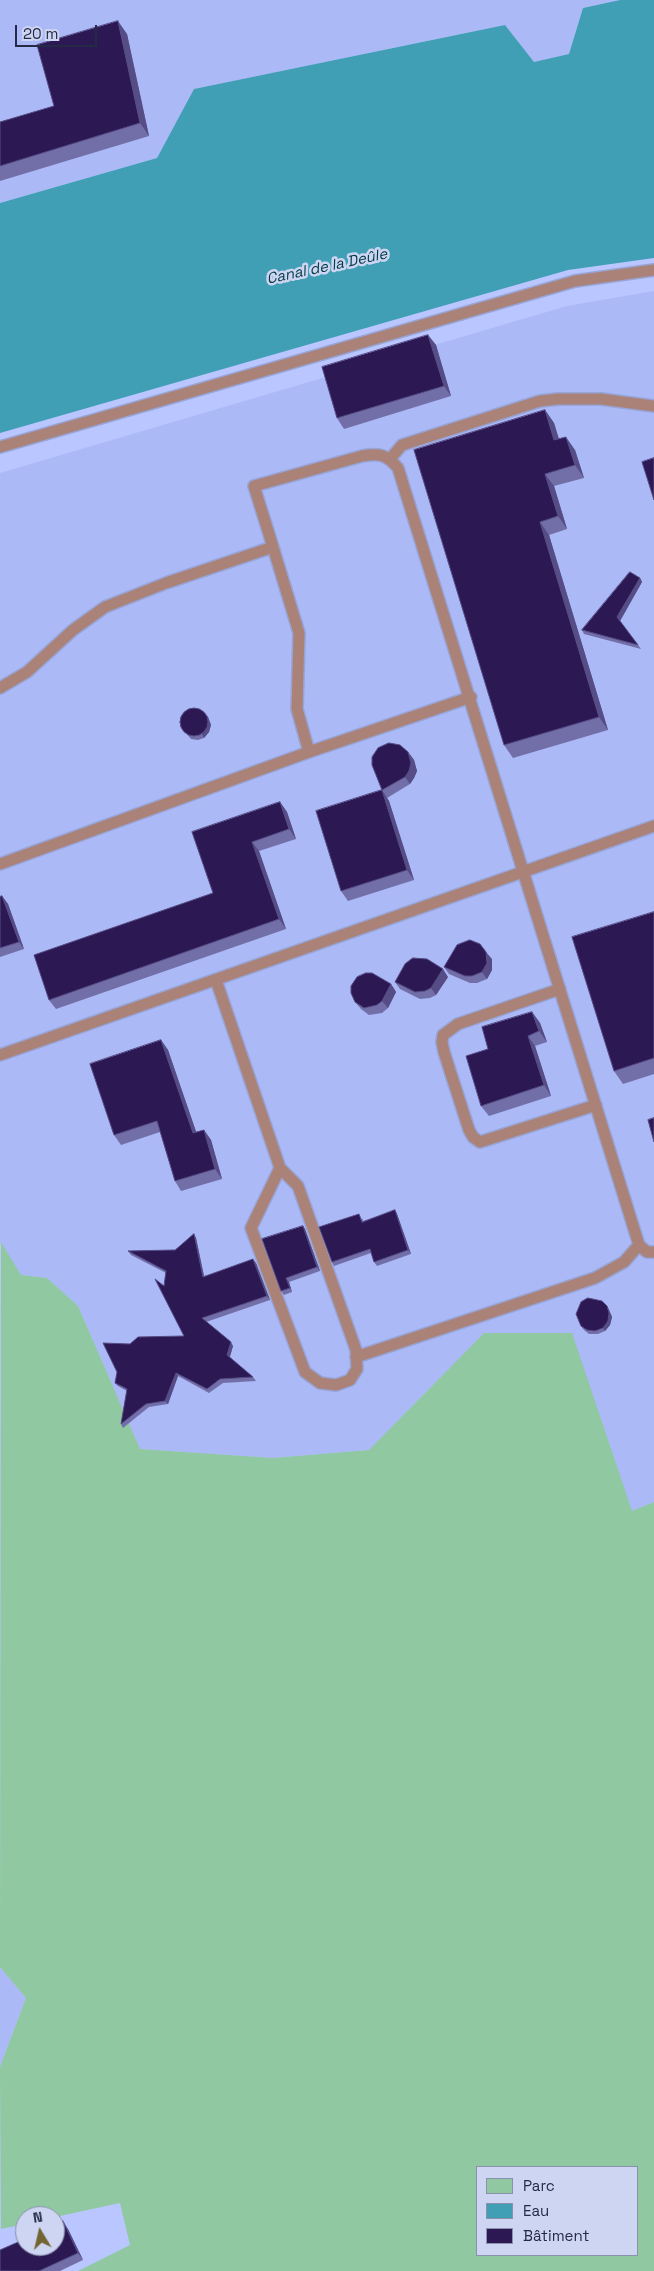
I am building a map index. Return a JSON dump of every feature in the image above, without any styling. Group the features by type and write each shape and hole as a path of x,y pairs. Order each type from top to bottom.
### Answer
{"lane":[{"path":"0,447 575,281 654,270"},
{"path":"390,459 402,445 540,401 574,397 654,406"},
{"path":"310,752 297,708 300,633 254,486 377,453 390,459 398,468 471,697 639,1245 648,1252 654,1252"},
{"path":"0,688 28,672 73,630 104,608 166,583 273,547"},
{"path":"0,864 310,752 471,697"},
{"path":"0,1055 654,826"},
{"path":"216,980 280,1168 298,1186 356,1350 357,1369 350,1380 336,1385 320,1383 305,1372 251,1228 280,1168"},
{"path":"560,989 458,1024 443,1035 444,1052 469,1130 473,1138 480,1142 596,1105"},
{"path":"356,1358 595,1278 624,1262 639,1245"}],"shaded area":[{"path":"0,0 620,0 583,8 569,54 534,62 505,25 194,89 157,158 0,203"},
{"path":"654,291 654,1502 632,1511 484,1333 369,1450 273,1458 140,1449 78,1306 47,1278 21,1275 0,1243 0,473 567,306"},
{"path":"0,1967 26,1998 0,2067"}],"green space":[{"path":"1,1242 21,1275 47,1278 78,1306 140,1449 273,1458 369,1450 484,1333 572,1333 632,1511 654,1502 654,2271 78,2271 130,2245 120,2203 65,2215 65,2206 15,2206 15,2226 1,2229 0,2067 26,1998 0,1967"}],"water":[{"name":"Canal de la Deûle","path":"620,0 654,0 654,258 568,270 0,433 0,203 157,158 194,89 505,25 534,62 569,54 583,8"}],"building":[{"path":"118,21 140,123 0,166 0,122 54,106 37,45"},
{"path":"428,335 444,386 337,418 322,367"},
{"path":"545,410 554,440 566,437 575,465 545,474 558,516 540,522 599,717 504,745 414,450"},
{"path":"654,458 654,500 642,462"},
{"path":"630,572 640,578 617,617 638,645 582,630"},
{"path":"194,708 204,712 208,722 204,732 194,736 184,732 180,722 184,712"},
{"path":"389,743 400,745 408,752 411,763 405,777 382,790 372,765 372,757 378,748"},
{"path":"382,790 407,870 341,891 316,811"},
{"path":"280,802 289,829 252,842 279,919 49,1000 34,955 213,893 192,832"},
{"path":"2,896 19,942 0,948 0,897"},
{"path":"654,912 654,1058 614,1071 572,937"},
{"path":"470,940 480,944 486,952 487,963 482,972 472,976 465,976 444,967 457,945"},
{"path":"413,958 427,959 443,969 431,988 425,991 415,992 395,982 405,964"},
{"path":"366,973 372,973 391,984 382,1001 377,1005 364,1008 355,1002 351,993 351,986 357,977"},
{"path":"532,1012 539,1031 528,1036 544,1085 481,1106 466,1056 488,1049 482,1027"},
{"path":"161,1040 193,1133 204,1130 215,1169 175,1181 157,1121 114,1135 90,1064"},
{"path":"654,1118 654,1142 648,1120"},
{"path":"395,1210 408,1250 374,1262 370,1249 332,1262 319,1227 359,1214 362,1222"},
{"path":"303,1226 317,1267 286,1278 290,1288 281,1291 262,1239"},
{"path":"194,1234 203,1277 253,1259 267,1296 202,1318 231,1342 227,1355 253,1377 220,1379 207,1389 176,1373 165,1401 146,1404 121,1424 127,1389 115,1383 117,1372 103,1343 130,1344 138,1337 184,1336 155,1279 164,1286 166,1271 128,1251 175,1250"},
{"path":"588,1298 602,1301 607,1306 609,1313 608,1321 603,1328 595,1331 587,1330 581,1326 576,1314 581,1302"},
{"path":"65,2225 78,2253 39,2271 0,2271 0,2250 15,2243 15,2256 65,2256"}]}
